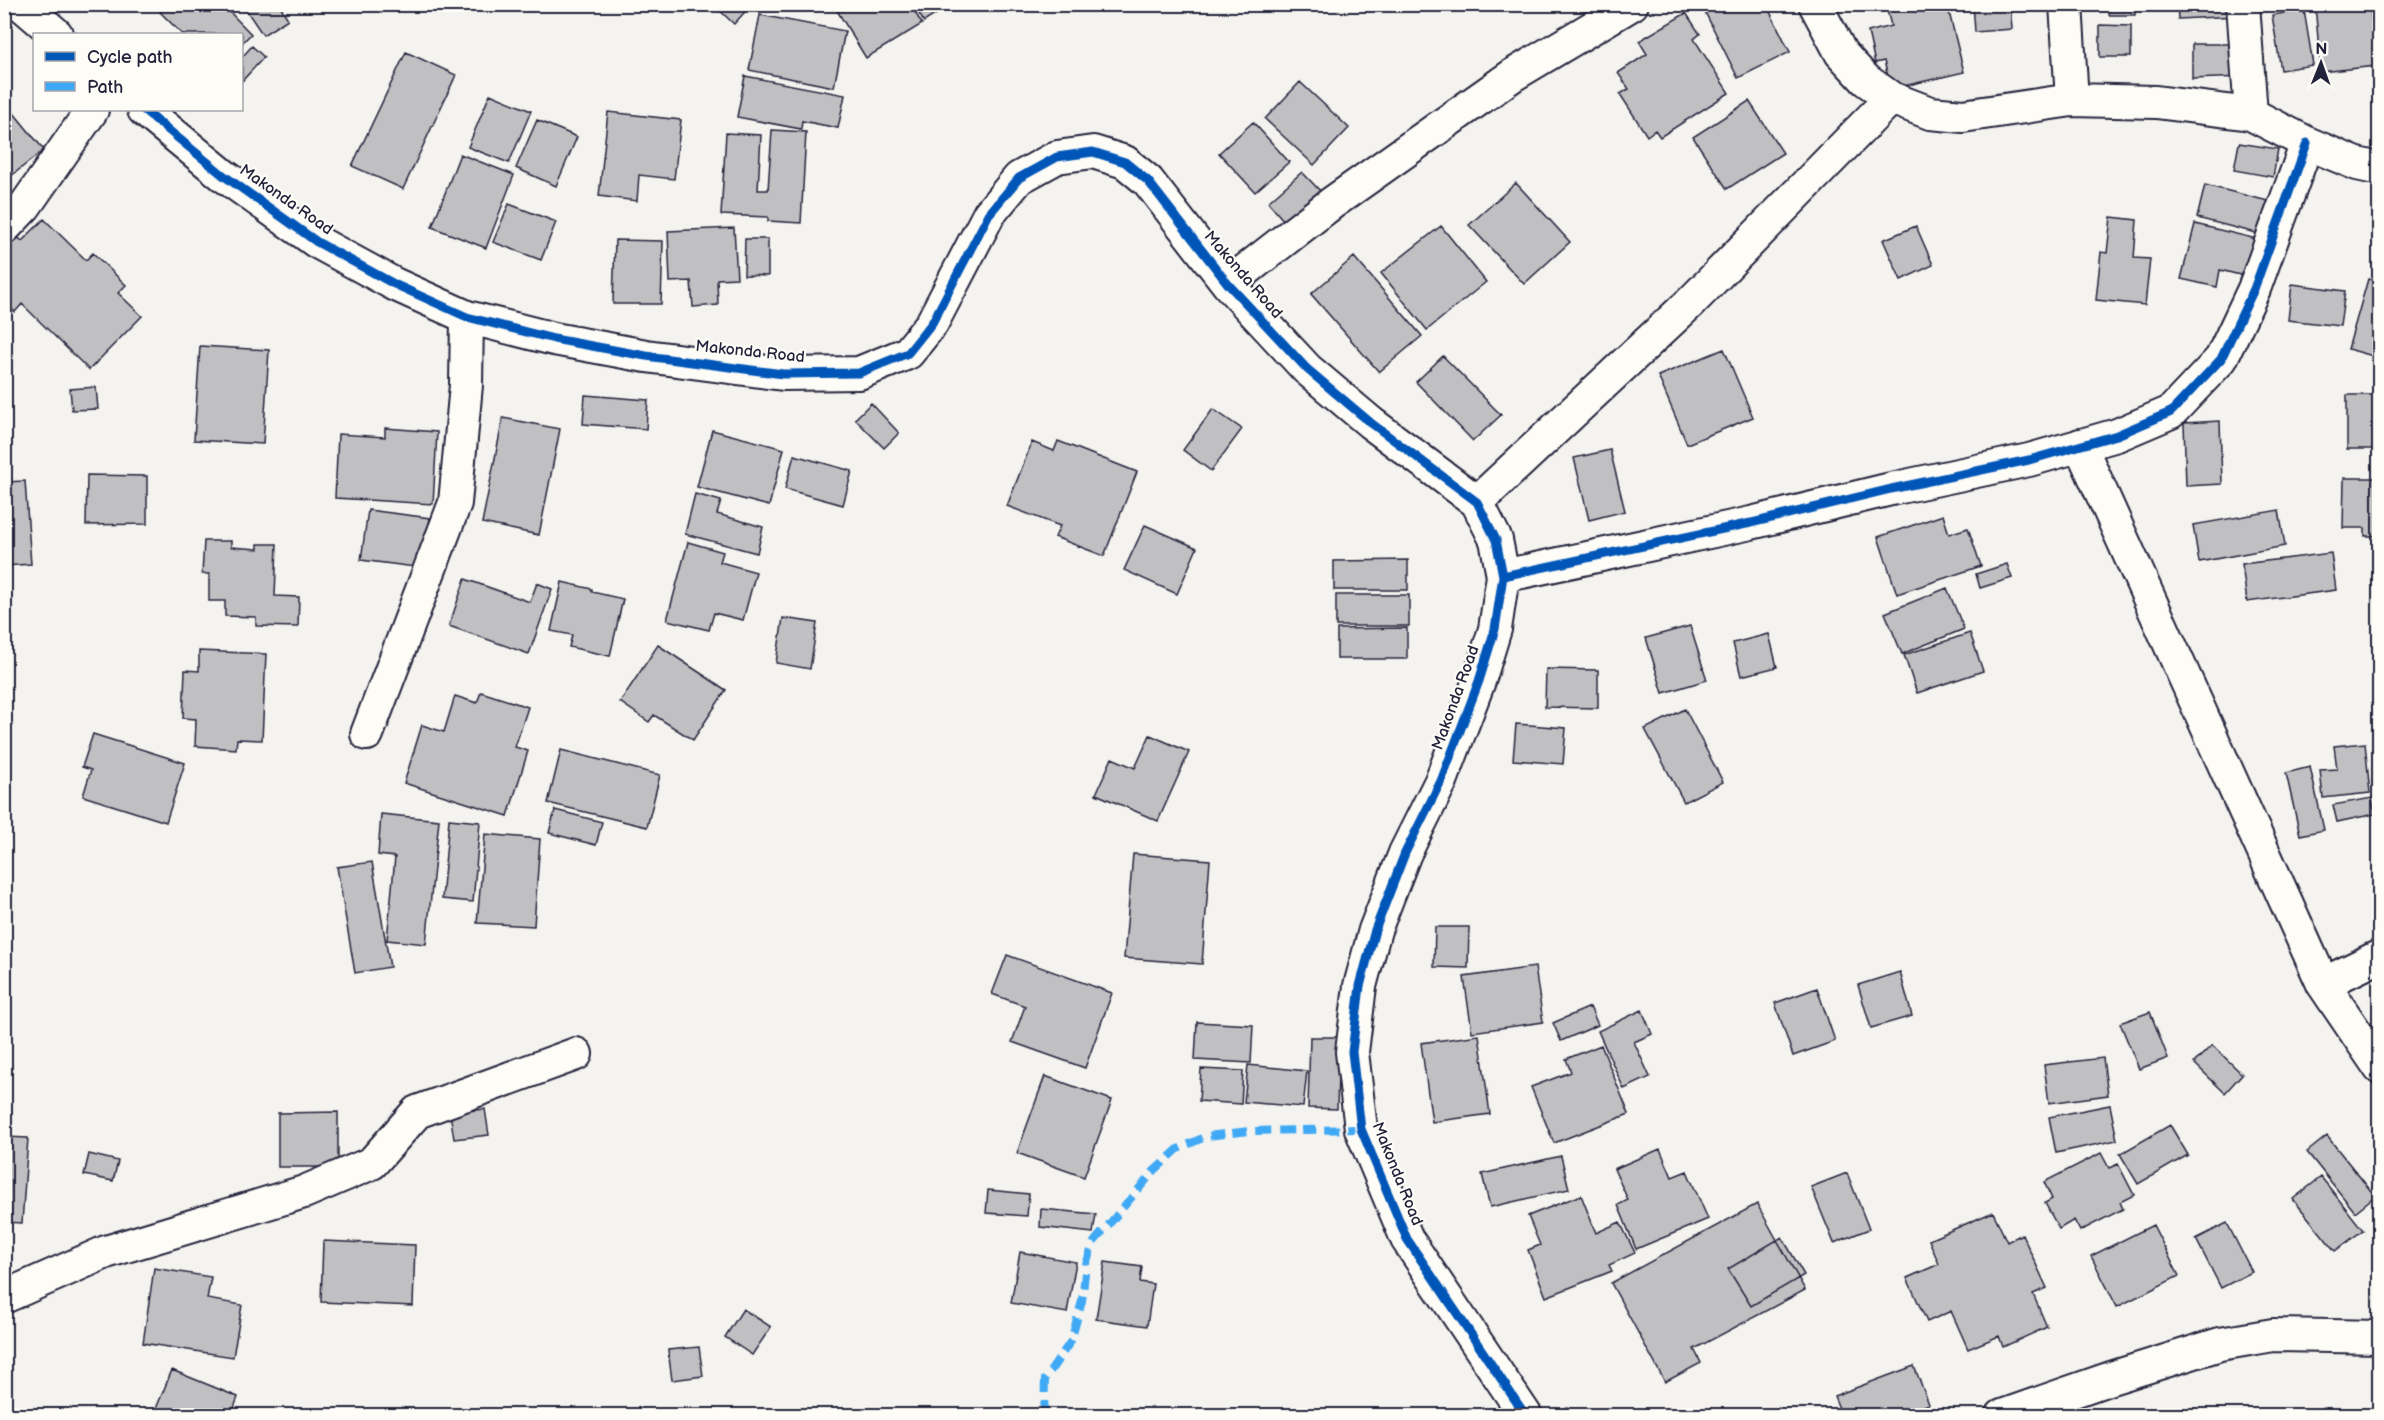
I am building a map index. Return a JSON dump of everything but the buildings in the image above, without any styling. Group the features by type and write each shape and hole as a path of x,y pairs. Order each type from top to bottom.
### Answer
{"street":[{"path":"21,4 55,33"},
{"path":"1228,284 1332,203 1514,75 1632,4"},
{"path":"1815,4 1841,53 1866,80 1891,98 1930,113 1963,116 2072,100 2157,102 2251,114 2307,143 2357,164 2379,169"},
{"path":"2066,4 2072,100"},
{"path":"2243,4 2251,114"},
{"path":"1477,502 1692,301 1891,98"},
{"path":"4,228 25,206 91,111"},
{"name":"Makonda Road","path":"145,111 223,175 317,242 394,284 467,317 554,339 646,356 783,374 858,373 908,352 932,323 989,214 1019,178 1057,157 1093,152 1125,162 1148,181 1228,284 1307,369 1371,423 1477,502 1496,540 1503,576 1496,629 1441,781 1405,853 1375,930 1360,986 1352,1052 1361,1129 1407,1239 1516,1413"},
{"path":"1503,576 2028,460 2117,435 2171,411 2221,360 2254,289 2307,143"},
{"path":"367,734 455,503 466,384 467,317"},
{"path":"2080,445 2323,984 2379,1068"},
{"path":"2323,984 2379,956"},
{"path":"4,1297 106,1252 304,1192 372,1163 417,1112 576,1054"},
{"path":"2002,1416 2111,1378 2220,1344 2273,1335 2379,1337"}],"marked path":[{"path":"1044,1416 1045,1379 1071,1341 1082,1301 1086,1264 1094,1242 1153,1172 1178,1149 1207,1136 1249,1131 1361,1129"}],"cycle path":[{"path":"145,111 223,175 317,242 394,284 467,317 554,339 646,356 783,374 859,373 908,353 932,323 989,214 1019,178 1057,157 1093,152 1125,162 1148,181 1228,284 1307,369 1371,423 1477,502 1496,540 1503,576 1495,629 1479,681 1441,781 1405,853 1375,930 1360,986 1352,1052 1361,1129 1407,1239 1526,1416"},
{"path":"1503,576 2029,460 2117,435 2171,412 2221,359 2254,289 2307,143"}]}
